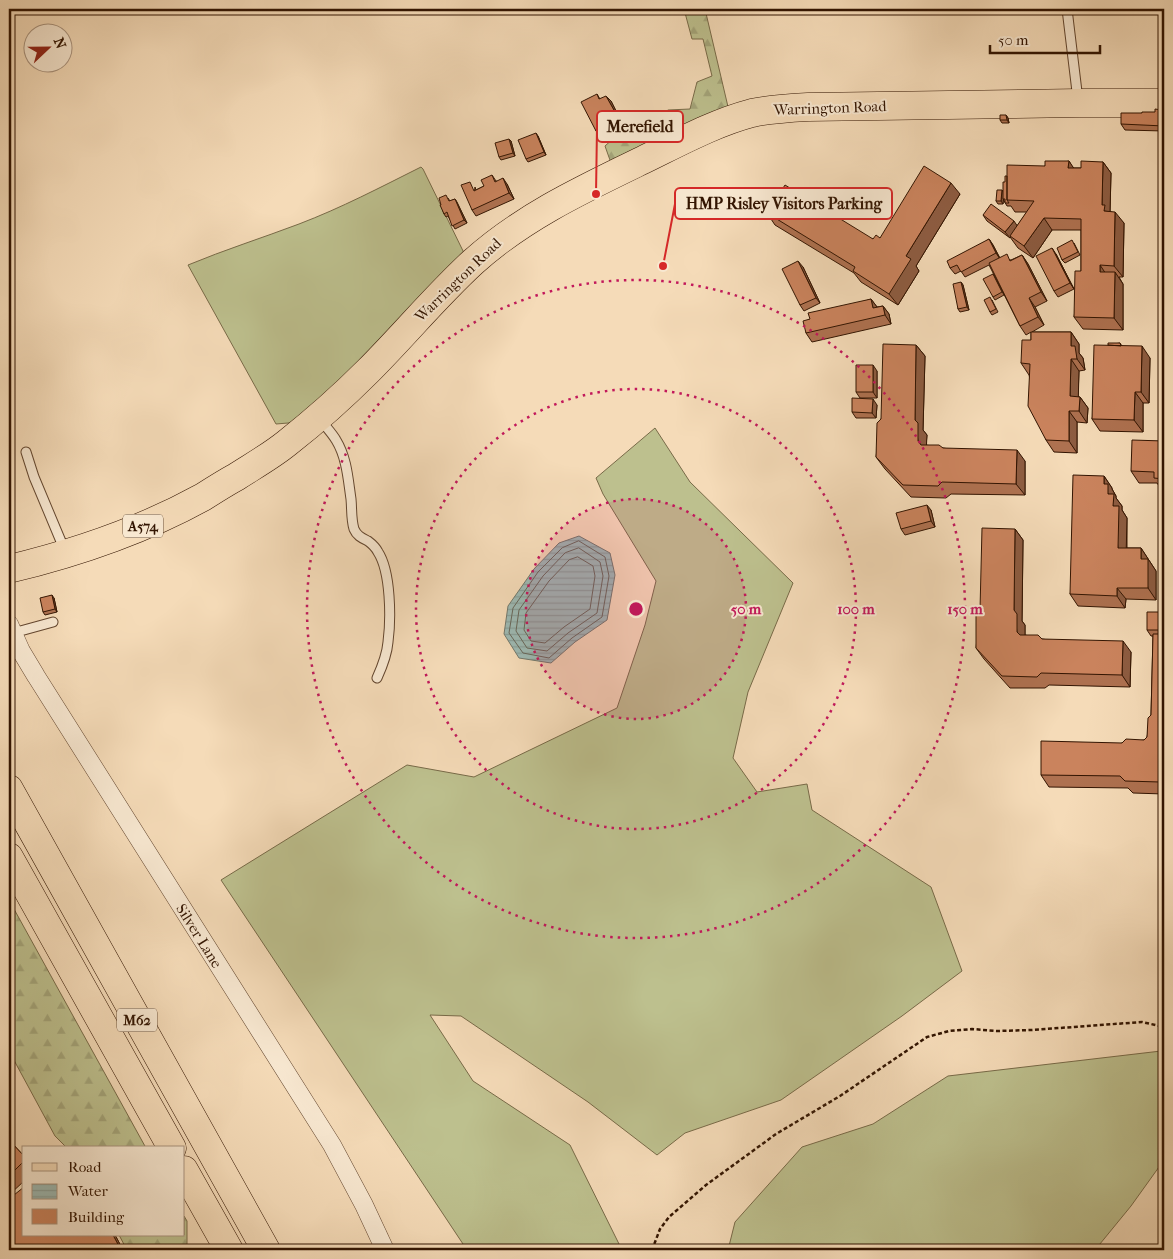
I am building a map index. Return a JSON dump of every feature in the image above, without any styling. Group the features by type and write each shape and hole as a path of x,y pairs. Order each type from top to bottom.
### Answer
{"main road":[{"name":"Warrington Road","path":"9,569 66,554 162,518 203,497 254,466 279,449 318,417 368,371 447,286 508,233 581,190 716,125 752,113 798,107 1079,103 1164,104"},
{"name":"M62","path":"9,790 266,1250"},
{"name":"M62","path":"9,856 171,1146"},
{"path":"185,1172 229,1250"}],"street":[{"name":"Silver Lane","path":"11,629 36,676 332,1145 364,1205 385,1250"}],"lane":[{"path":"1067,9 1079,103"},
{"path":"318,417 336,440 344,456 355,531 380,554 386,575 390,611 388,643 377,678"},
{"path":"26,452 34,477 66,554"},
{"path":"11,629 53,622"}],"path":[{"path":"652,1250 660,1229 669,1217 706,1185 776,1134 840,1096 927,1038 949,1031 972,1029 997,1031 1032,1030 1142,1022 1164,1027"}],"green space":[{"path":"684,9 705,9 729,111 611,163 605,146 633,121 645,121 651,115 660,116 668,110 690,109 697,82 712,76 703,39 692,39"},
{"path":"421,167 465,255 300,422 276,424 188,265 315,218"},
{"path":"655,428 690,482 793,583 748,692 733,758 757,792 807,784 812,810 931,887 962,971 902,1016 781,1100 685,1133 657,1155 588,1102 461,1016 430,1015 473,1081 570,1145 622,1250 467,1250 221,880 407,765 474,777 617,708 645,625 656,581 603,494 596,478"},
{"path":"9,900 145,1146 65,1146 55,1136 9,1051"},
{"path":"1161,1051 1164,1054 1164,1160 1131,1206 1095,1250 728,1250 735,1222 802,1147 873,1124 948,1076"},
{"path":"185,1218 187,1221 187,1250 127,1250 120,1236 185,1236"}],"water":[{"path":"579,536 610,553 615,575 607,620 575,642 551,663 519,658 504,634 508,606 534,569 559,543"}],"building":[{"path":"597,94 599,99 606,96 619,119 596,131 581,102"},
{"path":"1155,109 1164,112 1164,126 1121,124 1121,113 1155,112"},
{"path":"1000,115 1006,115 1007,120 1000,120"},
{"path":"536,133 544,152 526,159 518,140"},
{"path":"509,139 513,153 499,157 495,143"},
{"path":"1045,161 1069,161 1068,168 1081,168 1081,161 1103,162 1102,205 1105,205 1104,211 1115,212 1114,266 1100,265 1100,272 1115,272 1114,318 1074,317 1075,271 1081,271 1081,219 1044,218 1024,246 1010,236 1034,201 1007,200 1007,165 1045,166"},
{"path":"924,166 951,183 906,256 911,259 889,294 853,271 855,267 767,213 785,185 873,239 876,235 880,238"},
{"path":"492,175 495,182 503,178 509,193 472,210 461,185 470,182 474,191 484,186 481,180"},
{"path":"1005,176 1007,176 1007,200 1009,203 1005,203 1005,199 1003,199"},
{"path":"997,190 1002,190 1001,201 996,201"},
{"path":"446,195 449,201 455,199 464,220 452,226 447,212 444,214 440,205 439,198"},
{"path":"991,204 1014,221 1005,232 983,215"},
{"path":"989,239 996,253 961,272 957,265 950,268 947,261"},
{"path":"1072,240 1078,252 1062,260 1057,248"},
{"path":"1052,248 1070,283 1054,291 1036,256"},
{"path":"1007,254 1010,261 1022,255 1041,292 1029,298 1038,317 1020,326 989,263"},
{"path":"798,261 816,298 800,305 782,269"},
{"path":"993,274 1002,292 993,297 983,279"},
{"path":"961,282 967,307 958,309 953,284"},
{"path":"990,297 996,309 990,312 984,300"},
{"path":"871,299 873,308 883,306 885,315 806,333 803,321 810,319 808,313"},
{"path":"1031,332 1071,332 1071,346 1075,346 1077,359 1071,359 1070,396 1080,397 1079,411 1069,411 1069,441 1046,440 1028,406 1030,364 1021,363 1022,340 1031,340"},
{"path":"1108,343 1120,343 1121,346 1108,345"},
{"path":"883,344 916,345 915,420 918,423 918,441 921,445 939,445 943,448 1017,450 1016,484 942,482 938,486 903,485 876,457 877,423 881,419"},
{"path":"1094,345 1142,346 1141,392 1135,392 1134,420 1092,419"},
{"path":"856,365 873,365 873,392 856,392"},
{"path":"852,398 873,399 872,413 852,412"},
{"path":"1132,440 1164,441 1164,479 1154,478 1154,472 1131,471"},
{"path":"1073,475 1104,476 1104,484 1108,484 1108,494 1114,494 1113,506 1119,506 1118,548 1141,548 1141,559 1148,559 1148,588 1117,588 1117,596 1070,594"},
{"path":"927,505 931,521 901,529 896,513"},
{"path":"982,528 1015,529 1014,610 1017,614 1017,632 1020,635 1038,635 1042,639 1123,641 1122,675 1041,673 1037,677 1002,676 976,648 976,613 980,610"},
{"path":"52,595 55,609 43,612 40,598"},
{"path":"1147,612 1164,612 1164,630 1147,630"},
{"path":"1153,634 1164,634 1164,778 1160,782 1125,781 1120,776 1041,775 1041,741 1122,743 1126,739 1144,740 1147,737 1148,718 1151,715"},
{"path":"9,1140 22,1154 22,1163 9,1176"},
{"path":"22,1189 22,1236 114,1236 121,1250 56,1250 52,1245 45,1250 11,1250 9,1247 9,1199"}],"place":[{"name":"Merefield","path":"596,194"},
{"name":"HMP Risley Visitors Parking","path":"663,266"}]}
